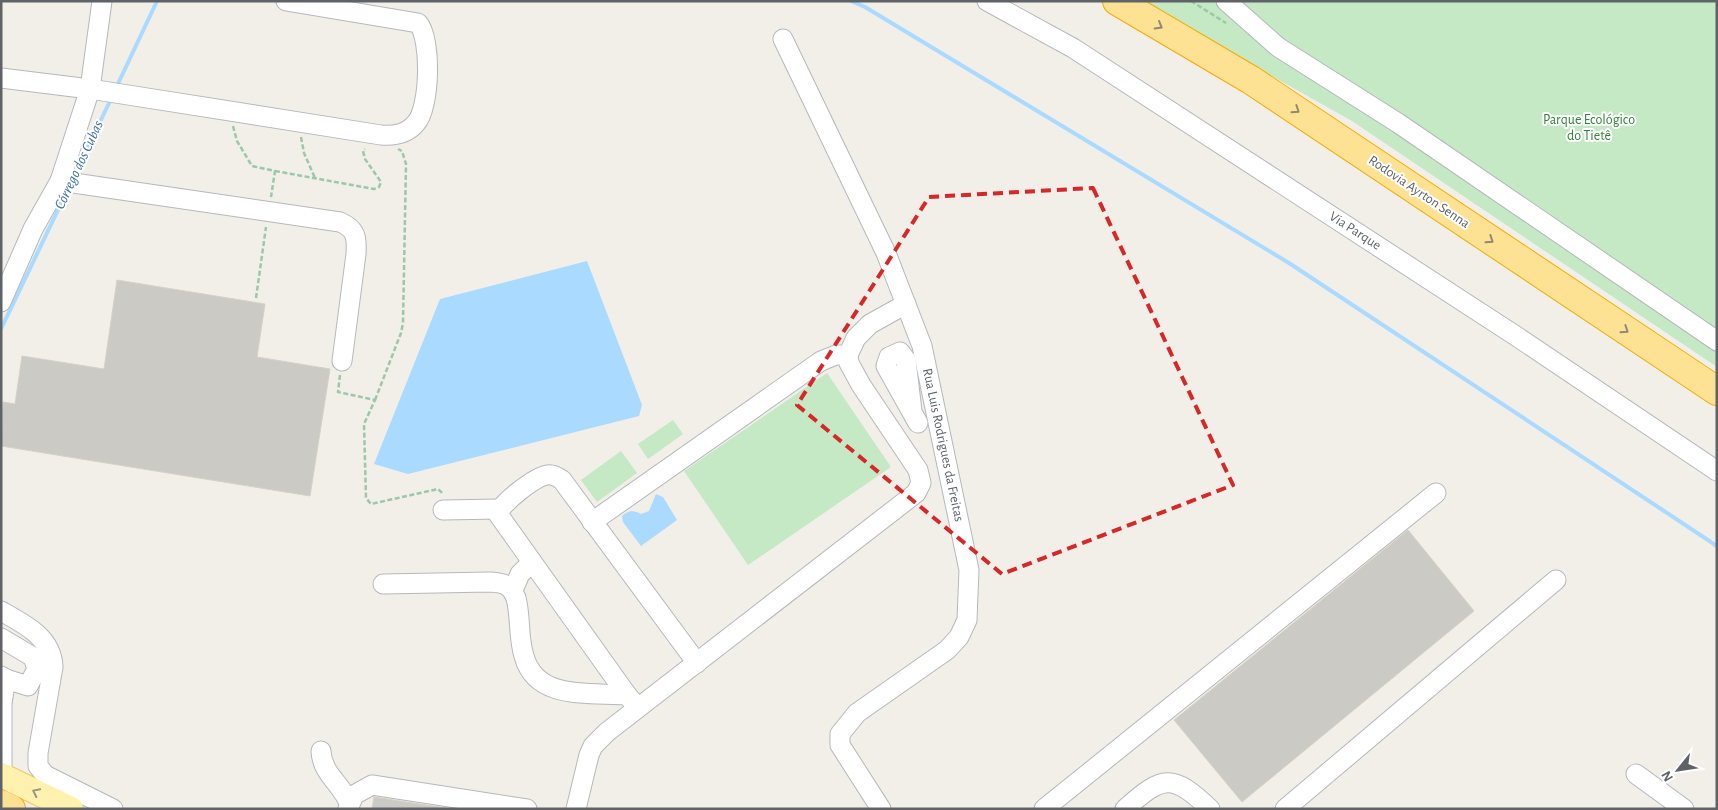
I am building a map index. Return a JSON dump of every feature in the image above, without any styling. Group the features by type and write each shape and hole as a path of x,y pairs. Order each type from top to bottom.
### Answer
{"highway":[{"name":"Rodovia Ayrton Senna","path":"1117,1 1251,80 1717,391"},
{"path":"1,804 10,809"}],"main road":[{"path":"2,776 71,809"}],"street":[{"path":"1,302 33,229 60,180 90,89 102,1"},
{"path":"1,78 90,89 298,124 381,135 392,136 405,132 416,124 424,112 427,53 424,29 418,23 286,1"},
{"name":"Via Parque","path":"987,1 1073,48 1508,331 1717,471"},
{"path":"1226,1 1278,47 1406,128 1717,341"},
{"name":"Rua Luis Rodrigues da Freitas","path":"783,39 886,254 924,355 969,570 970,598 967,620 959,637 947,650 858,713 840,734 840,745 881,809"},
{"path":"60,180 340,222 350,226 356,236 356,254 342,361"},
{"path":"576,809 593,746 632,702 697,663 916,493 921,483 918,470 852,370 848,355 856,338 870,324 906,304"},
{"path":"900,352 906,360 915,417 900,391 886,366 889,357 900,352"},
{"path":"592,522 821,361 836,354 848,355"},
{"path":"876,407 900,391"},
{"path":"632,702 501,520 500,509 503,504 541,477 549,474 562,480 697,663"},
{"path":"1044,809 1436,493"},
{"path":"446,510 500,509"},
{"path":"513,590 520,574 532,562"},
{"path":"1285,809 1556,580"},
{"path":"383,584 490,582 505,584 513,590 519,608 524,657 536,679 558,691 632,702"},
{"path":"1,611 43,639 52,656 53,667 38,753 39,770 45,775 113,809"},
{"path":"1,638 33,657 37,669 28,686 3,678 2,776"},
{"path":"321,751 321,762 326,771 339,785 349,806 362,789 372,785 527,809"},
{"path":"1636,774 1684,809"},
{"path":"1125,809 1147,790 1161,782 1174,783 1191,791 1210,809"}],"path":[{"path":"298,124 304,153 315,178"},
{"path":"275,171 374,188 379,187 381,182 365,159 363,151 367,146"},
{"path":"391,147 402,151 406,164 403,323 401,333 364,424 366,498 368,503 371,504 438,489 445,498 446,510"},
{"path":"342,361 338,392 375,400"}],"highlighted area":[{"path":"1093,188 1233,485 1002,574 797,405 929,197"}],"green space":[{"name":"Parque Ecológico do Tietê","path":"1138,1 1717,1 1717,367 1352,121"},
{"path":"827,373 891,467 748,565 684,471"},
{"path":"673,420 683,434 648,459 638,444"},
{"path":"621,451 637,473 597,502 581,480"}],"water":[{"path":"587,261 642,405 639,416 408,474 374,464 440,299"},
{"path":"656,494 663,497 677,520 641,546 623,522 622,516 633,511 641,514 649,511"}],"building":[{"path":"117,280 265,304 257,357 330,369 310,496 1,446 3,402 15,404 22,356 104,369"},
{"path":"1408,530 1474,611 1242,802 1174,720"},
{"path":"374,797 452,809 372,809"}],"waterway":[{"name":"Córrego dos Cubas","path":"116,88 157,1"},
{"path":"851,1 865,7 1289,263 1717,546"},
{"name":"Córrego dos Cubas","path":"73,178 111,99"},
{"name":"Córrego dos Cubas","path":"1,329 68,189"}]}
